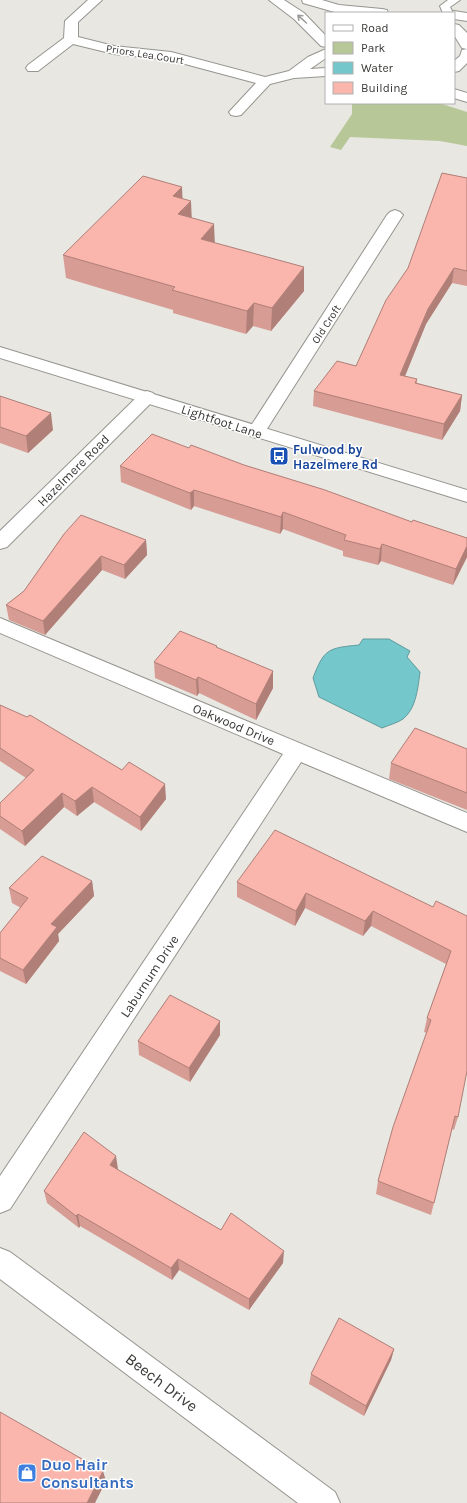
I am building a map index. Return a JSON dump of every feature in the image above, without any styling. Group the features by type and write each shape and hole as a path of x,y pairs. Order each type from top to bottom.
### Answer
{"street":[{"path":"33,68 72,39 72,21 96,0"},
{"path":"275,0 298,16 325,42"},
{"path":"308,0 338,9 371,12"},
{"path":"455,15 467,17"},
{"path":"455,29 462,35 467,52 465,73 467,75"},
{"name":"Priors Lea Court","path":"72,39 114,50 171,56 265,81 294,74 325,72"},
{"path":"455,67 467,52"},
{"name":"Priors Lea Court","path":"294,74 313,60 325,54"},
{"path":"236,112 265,81"},
{"path":"455,93 467,98"},
{"name":"Old Croft","path":"256,432 395,215"},
{"name":"Lightfoot Lane","path":"0,352 467,496"},
{"name":"Hazelmere Road","path":"0,542 146,397"},
{"name":"Oakwood Drive","path":"0,625 467,823"},
{"name":"Laburnum Drive","path":"0,1200 297,751"},
{"name":"Beech Drive","path":"0,1262 324,1503"}],"lane":[{"path":"448,12 445,6 455,0"}],"green space":[{"path":"352,104 442,104 467,112 467,146 440,141 350,137 341,150 330,147 352,114"}],"water":[{"path":"363,639 389,639 410,651 407,657 420,672 416,698 411,710 403,719 382,728 319,697 313,678 320,661 328,652 340,647 359,645"}],"building":[{"path":"442,173 467,178 467,271 454,268 428,309 400,375 417,379 415,383 462,395 444,424 314,391 337,361 356,366 386,300 408,268"},
{"path":"143,176 182,187 173,196 191,201 178,214 214,224 201,239 304,267 272,308 254,303 247,311 172,290 175,287 63,255"},
{"path":"0,396 51,413 26,436 0,427"},
{"path":"152,434 189,448 191,445 244,465 325,490 412,522 413,520 467,538 467,546 456,569 382,544 380,549 344,540 346,535 283,512 281,517 194,490 190,493 120,466"},
{"path":"81,515 146,540 124,565 101,556 43,621 6,605 24,591 64,534"},
{"path":"180,631 273,671 256,704 198,677 196,680 154,662"},
{"path":"0,705 27,717 30,715 122,770 129,762 165,784 140,817 92,787 75,801 62,793 22,831 0,816 0,803 34,770 0,748"},
{"path":"415,728 467,749 467,793 391,763"},
{"path":"275,830 433,907 436,901 467,916 467,1071 458,1117 455,1116 434,1203 378,1181 393,1127 431,1020 427,1018 451,951 373,911 365,921 306,893 296,911 237,882"},
{"path":"42,856 92,881 51,924 57,927 23,970 0,958 0,933 28,898 9,888"},
{"path":"170,995 220,1021 189,1068 138,1041"},
{"path":"84,1132 116,1156 110,1165 221,1230 231,1213 284,1251 249,1299 178,1259 171,1268 78,1214 76,1216 44,1191"},
{"path":"339,1318 394,1349 366,1406 311,1374"},
{"path":"0,1412 103,1471 87,1503 0,1503"}],"place":[{"name":"Fulwood by Hazelmere Rd","path":"279,456"},
{"name":"Duo Hair Consultants","path":"27,1473"}]}
